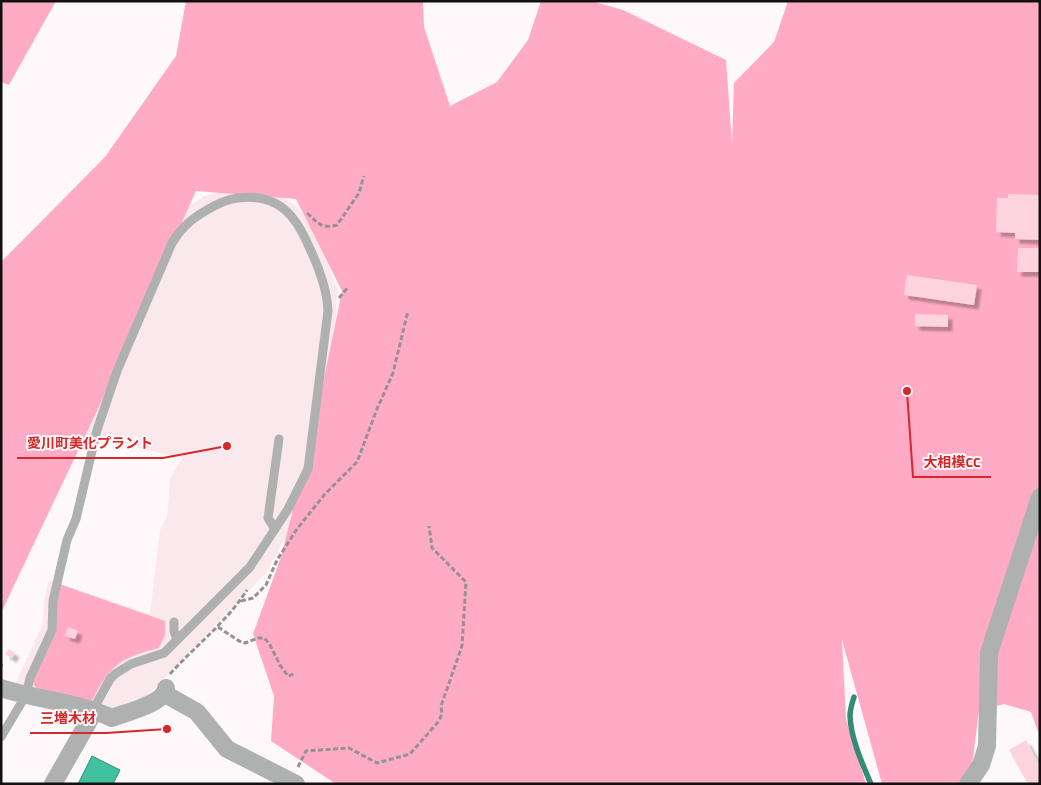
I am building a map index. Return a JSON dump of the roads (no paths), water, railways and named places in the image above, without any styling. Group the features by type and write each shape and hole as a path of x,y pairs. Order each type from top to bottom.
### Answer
{"street":[{"path":"968,784 981,765 987,746 989,653 1040,497"},
{"path":"1,688 94,710 112,718 158,700 165,691 197,712 227,749 294,782"},
{"path":"53,784 94,710"}],"lane":[{"path":"1,737 26,695 30,678 52,630 53,601 67,540 76,519 97,430 117,371 172,243 181,229 194,217 226,200 241,196 261,198 290,215 303,234 316,261 328,302 308,469 288,509 250,567 164,653 131,664 115,674 110,679 94,710"},
{"path":"275,529 268,518 279,440"},
{"path":"174,622 177,640"}],"waterway":[{"path":"854,697 850,714 852,733 871,784"}],"place":[{"name":"大相模CC","path":"907,391"},
{"name":"愛川町美化プラント","path":"227,446"},
{"name":"三増木材","path":"167,729"}]}
